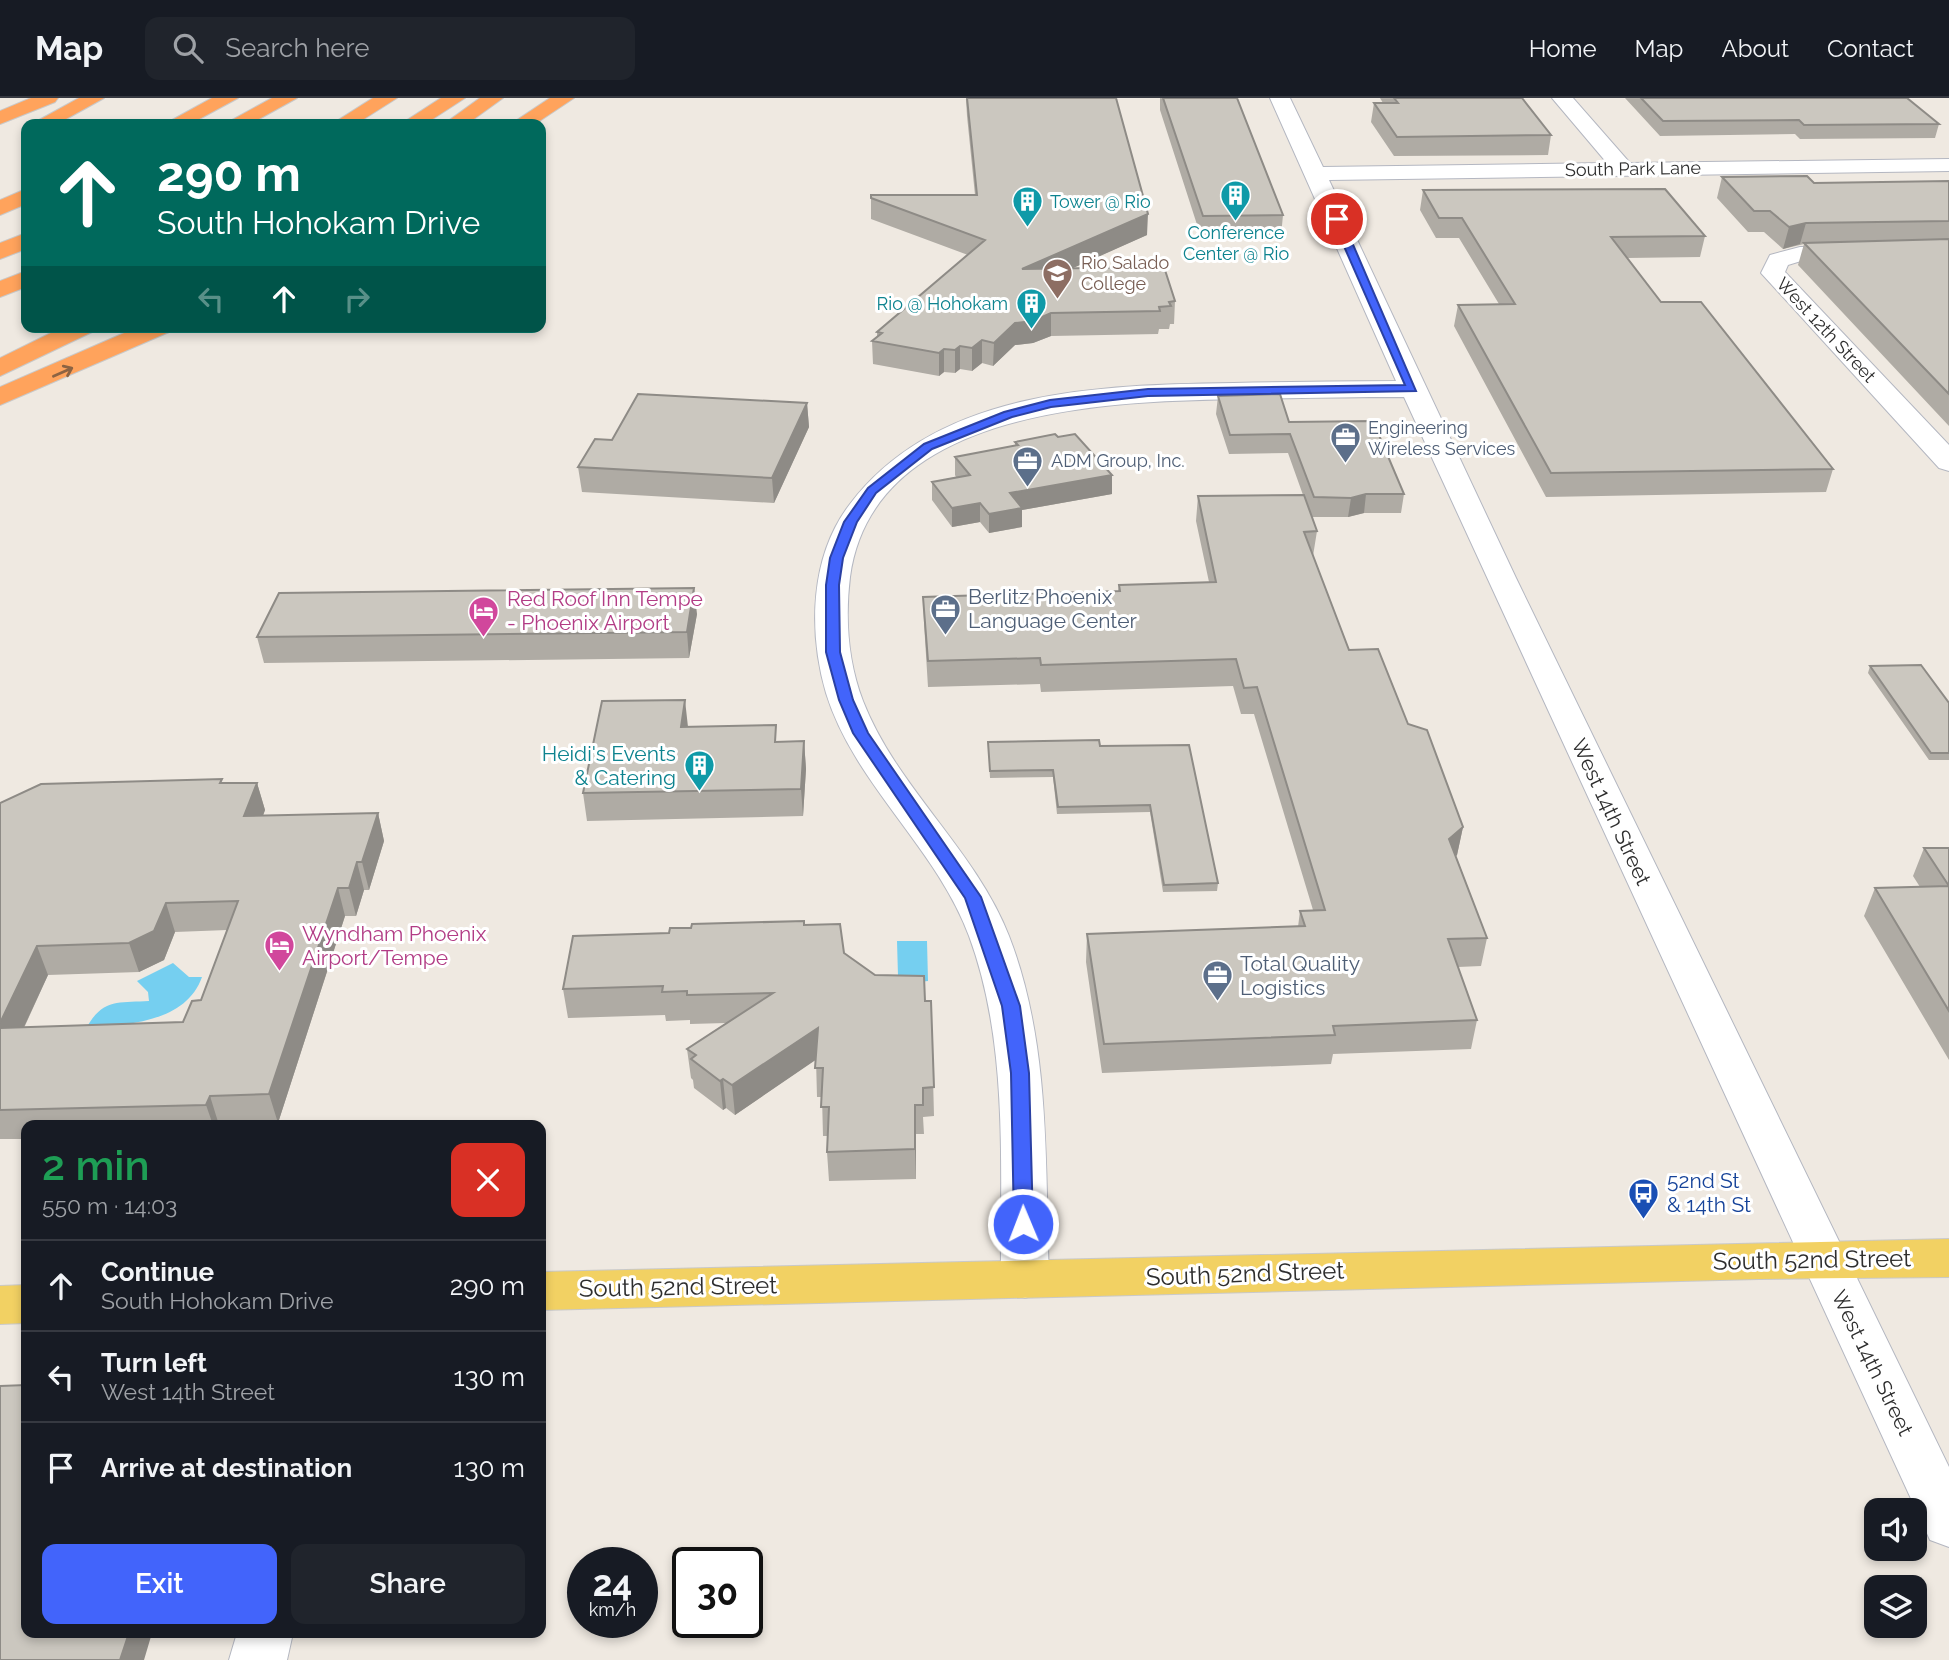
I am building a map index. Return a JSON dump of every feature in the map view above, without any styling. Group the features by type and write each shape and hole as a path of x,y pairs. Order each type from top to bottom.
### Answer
{"highway":[{"path":"0,118 48,98"},
{"path":"52,119 94,98"},
{"path":"184,119 228,98"},
{"path":"351,119 387,98"},
{"path":"419,119 455,98"},
{"path":"462,119 493,98"},
{"path":"529,119 564,98"},
{"path":"248,119 294,101"},
{"path":"271,119 294,101"},
{"path":"0,208 21,198"},
{"path":"0,236 21,226"},
{"path":"0,252 21,242"},
{"path":"0,290 21,280"},
{"path":"0,342 21,332"},
{"path":"0,368 71,333"},
{"path":"0,397 146,333"}],"main road":[{"name":"South 52nd Street","path":"546,1291 1949,1258"},
{"path":"0,1305 21,1304"}],"street":[{"name":"West 14th Street","path":"1280,98 1317,174 1412,389 1822,1260 1949,1523"},
{"path":"1562,98 1624,170"},
{"name":"South Park Lane","path":"1317,174 1949,164"},
{"name":"West 12th Street","path":"1949,251 1800,254 1778,260 1773,273 1949,462"},
{"path":"1025,1279 1020,1073 1011,1006 972,897 861,733 846,700 833,652 832,585 837,558 851,522 872,491 911,458 962,431 1050,403 1099,396 1412,389"},
{"path":"258,1660 264,1638"}],"water":[{"path":"897,941 927,941 928,981 919,982 919,976 898,976"},
{"path":"173,963 189,977 202,977 183,1004 170,1012 138,1022 87,1027 99,1011 113,1004 149,1001 148,992 137,981"}],"building":[{"path":"967,98 1116,98 1148,214 1022,269 1164,267 1175,301 1169,302 1171,306 1159,307 1160,311 1051,313 1033,321 1015,323 994,343 982,340 972,348 960,346 955,350 944,349 939,353 872,341 882,333 877,332 985,240 871,198 871,195 977,195"},
{"path":"1163,98 1237,98 1283,215 1203,216"},
{"path":"1394,98 1522,98 1551,135 1397,137 1374,103 1398,103"},
{"path":"1641,98 1907,98 1939,124 1804,125 1799,120 1663,121"},
{"path":"1807,176 1814,183 1949,181 1949,221 1806,223 1789,227 1770,211 1754,211 1722,177"},
{"path":"1665,189 1705,236 1611,237 1661,302 1701,302 1833,469 1551,473 1458,305 1515,304 1462,218 1439,218 1423,190"},
{"path":"1949,239 1949,394 1804,243"},
{"path":"638,394 807,403 772,478 578,467 595,439 612,440"},
{"path":"1280,394 1289,422 1373,421 1404,494 1366,494 1351,498 1314,497 1290,434 1230,435 1218,396"},
{"path":"1055,434 1058,437 1075,434 1112,475 1010,493 1022,508 989,514 980,503 952,508 932,482 970,475 955,457 1018,445 1015,442"},
{"path":"1304,495 1317,531 1304,532 1349,650 1378,649 1408,724 1427,730 1463,827 1449,839 1487,938 1448,939 1477,1020 1333,1026 1335,1035 1104,1044 1087,934 1305,926 1300,911 1325,910 1257,687 1244,688 1236,659 1041,665 1040,658 928,661 923,597 1120,591 1119,585 1216,582 1198,496"},
{"path":"694,588 687,632 257,637 279,593"},
{"path":"1921,665 1949,703 1949,753 1931,753 1870,666"},
{"name":"Heidi's Events & Catering","path":"685,700 681,727 776,725 775,742 804,741 801,789 583,793 602,701"},
{"path":"1099,740 1100,746 1189,745 1218,883 1164,885 1150,805 1058,807 1053,770 990,771 988,742"},
{"name":"Wyndham Phoenix Airport/Tempe","path":"222,779 220,783 257,783 244,816 378,813 362,862 357,862 349,888 338,888 269,1094 210,1096 206,1105 0,1110 0,1028 183,1022 192,1001 201,1000 238,901 166,903 154,931 129,943 37,946 0,1023 0,803 41,784"},
{"path":"1924,848 1949,848 1949,886"},
{"path":"1949,886 1949,1011 1875,888"},
{"path":"804,921 804,925 840,924 844,953 875,975 924,976 925,1001 931,1001 934,1087 923,1088 923,1105 915,1105 915,1149 827,1152 829,1107 821,1107 823,1068 815,1068 818,1028 732,1085 723,1079 720,1081 691,1059 696,1055 687,1049 773,993 687,995 687,991 662,992 663,986 563,989 573,936 669,933 670,928 691,928 692,924"},
{"path":"21,1385 21,1638 127,1638 120,1660 0,1660 0,1386"}],"place":[{"name":"Conference Center @ Rio","path":"1236,222"},
{"name":"Tower @ Rio","path":"1027,229"},
{"name":"Rio Salado College","path":"1058,300"},
{"name":"Rio @ Hohokam","path":"1031,331"},
{"name":"Engineering Wireless Services","path":"1345,465"},
{"name":"ADM Group, Inc.","path":"1028,488"},
{"name":"Berlitz Phoenix Language Center","path":"945,636"},
{"name":"Red Roof Inn Tempe - Phoenix Airport","path":"484,638"},
{"name":"Heidi's Events & Catering","path":"699,793"},
{"name":"Wyndham Phoenix Airport/Tempe","path":"279,973"},
{"name":"Total Quality Logistics","path":"1217,1003"},
{"name":"52nd St & 14th St","path":"1644,1220"}],"route":[{"path":"1023,1224 1020,1073 1011,1006 989,936 972,897 889,779 861,733 846,700 833,652 832,585 837,558 851,522 872,491 911,458 962,431 1008,415 1050,403 1099,396 1412,389 1337,219"}]}
